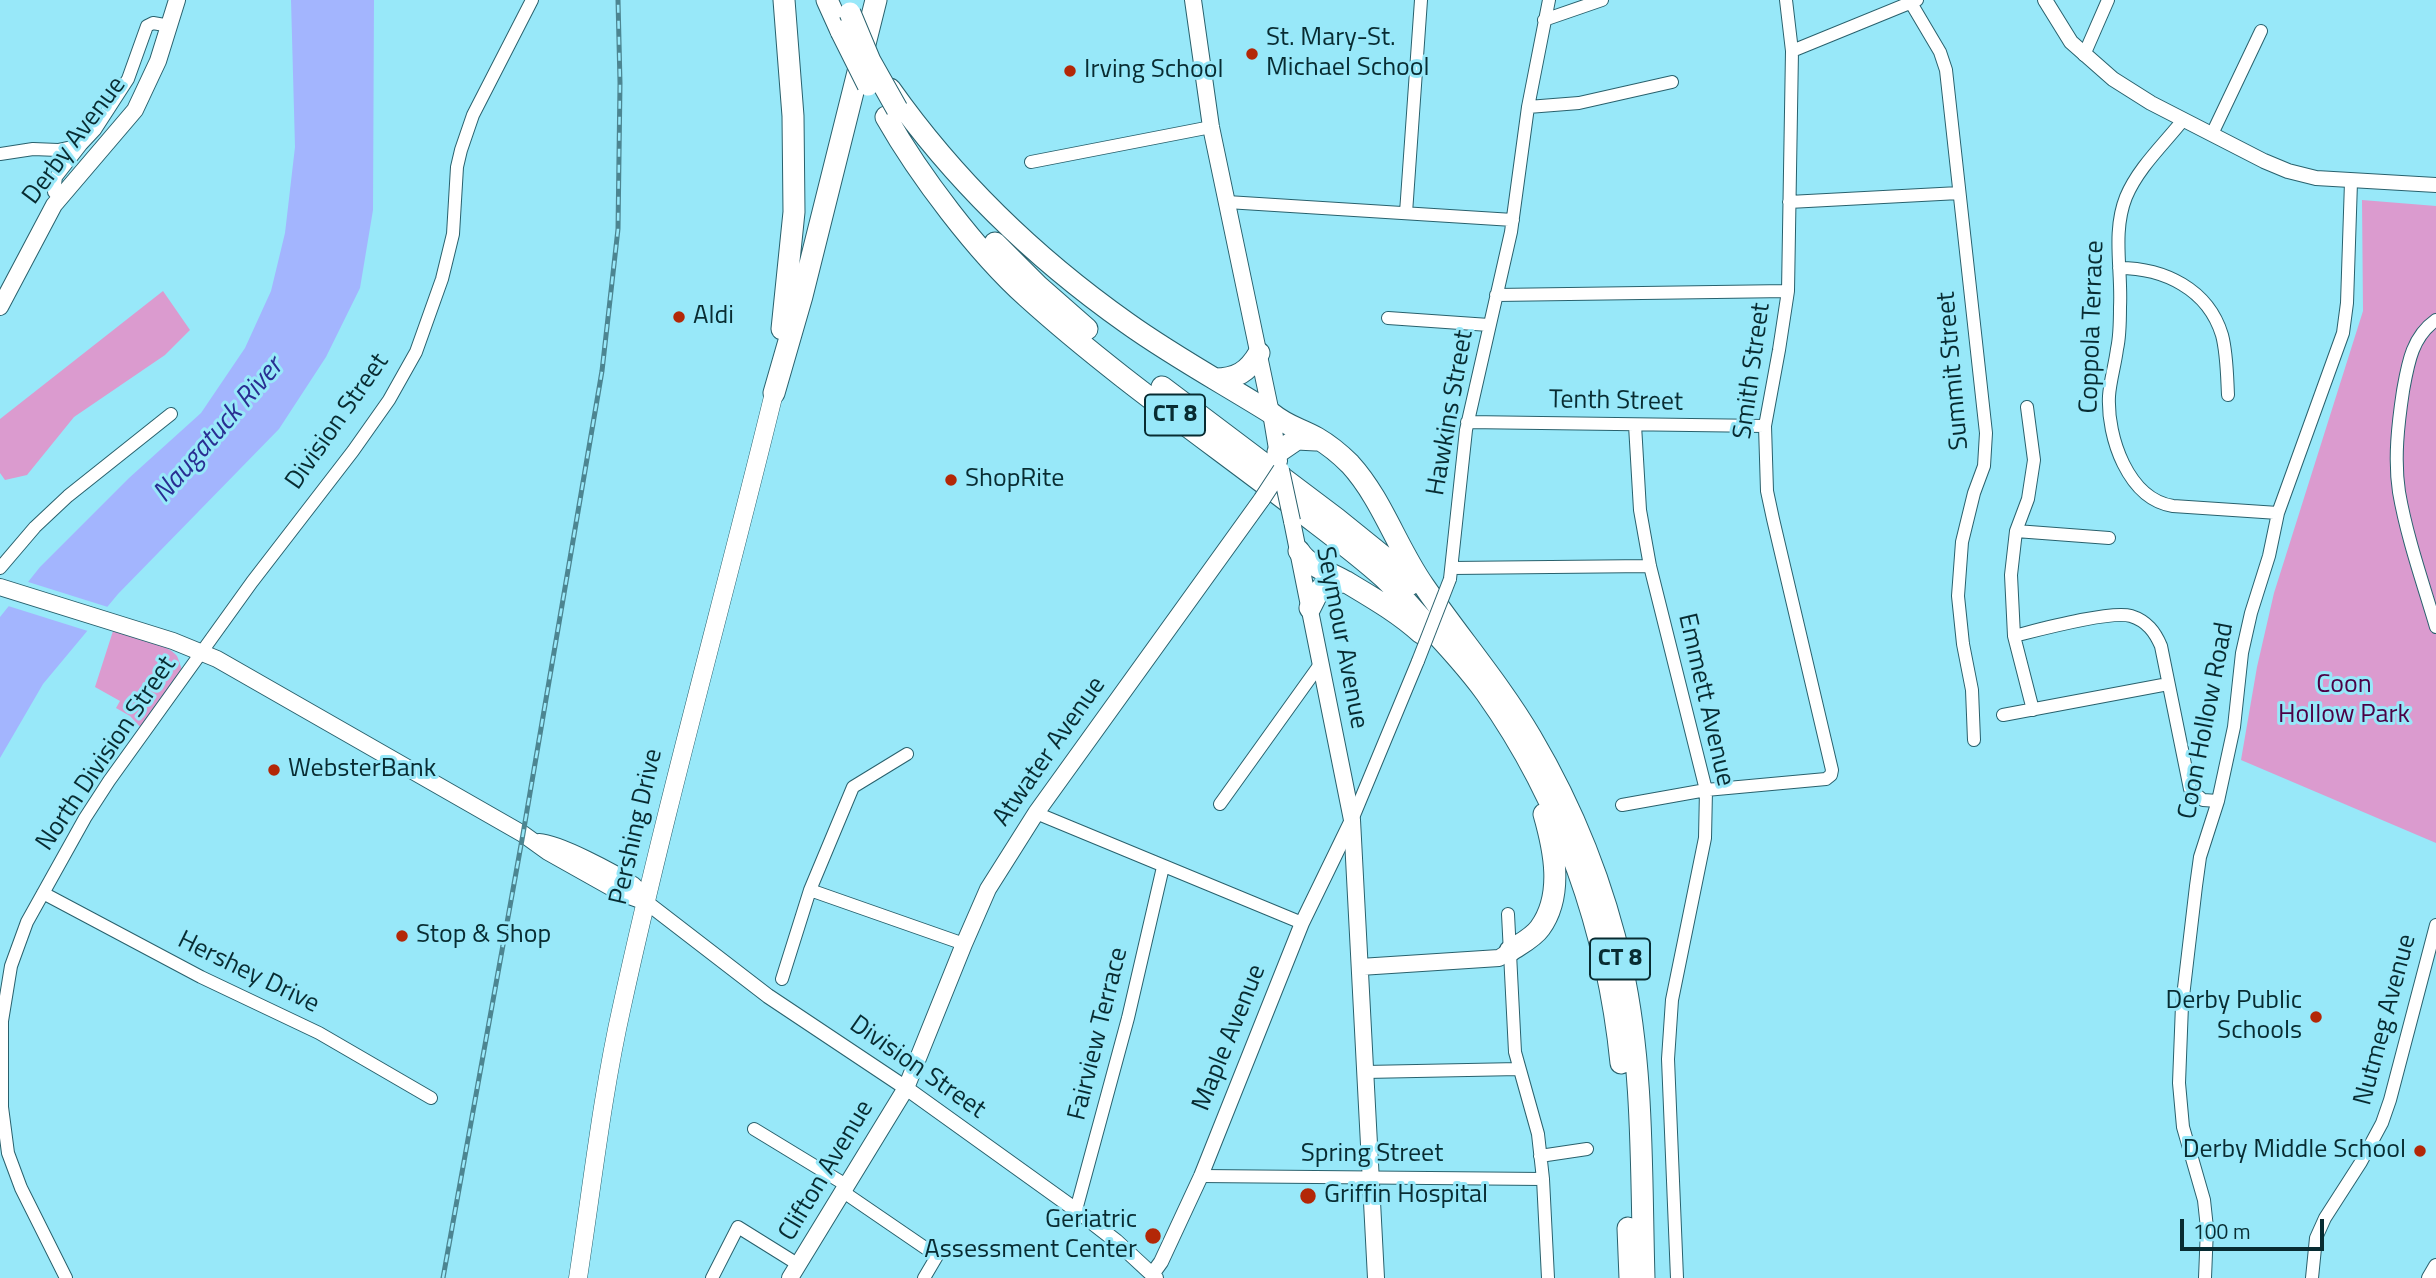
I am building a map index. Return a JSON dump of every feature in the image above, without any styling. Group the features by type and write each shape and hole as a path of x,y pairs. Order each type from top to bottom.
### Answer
{"highway":[{"path":"774,393 794,212 793,116 784,0"},
{"name":"CT 8","path":"827,0 845,15 934,190 975,241 1025,295 1091,351 1385,578 1486,693 1532,768 1565,836 1590,908 1610,988 1623,1090 1630,1278"},
{"path":"774,393 802,296 876,0"},
{"name":"CT 8","path":"845,15 895,110 945,185 987,235 1038,286 1099,339 1389,561 1432,605 1487,669 1531,737 1569,809 1594,868 1617,947 1630,1012 1635,1058 1644,1278"},
{"path":"895,110 991,210 1061,274 1128,324 1271,412 1287,426 1322,441 1339,454 1361,478 1423,586 1487,669"},
{"path":"1215,379 1239,376 1252,365 1259,354"},
{"path":"1279,461 1297,439 1322,441"},
{"path":"1299,551 1308,562 1394,611 1486,693"},
{"path":"1310,608 1318,592 1327,583 1347,582"},
{"path":"1510,951 1540,928 1551,907 1554,892 1550,838 1532,768"}],"main road":[{"name":"Derby Avenue","path":"0,307 59,197 135,110 158,61 177,0"},
{"name":"Seymour Avenue","path":"1197,5 1211,127 1353,820 1376,1278"},
{"name":"Pershing Drive","path":"578,1278 621,1008 682,753 774,393"},
{"name":"Atwater Avenue","path":"906,1088 988,889 1036,813 1262,499 1279,461"},
{"name":"Division Street","path":"0,587 203,653 537,842 556,844 627,882 640,892 646,902"},
{"path":"1360,967 1499,958 1510,951"},
{"name":"Clifton Avenue","path":"794,1272 906,1088"}],"street":[{"name":"Division Street","path":"203,653 252,582 354,451 389,400 416,352 442,279 453,234 461,150 473,115 533,0"},
{"path":"1406,213 1421,0"},
{"name":"Hawkins Street","path":"1353,820 1451,574 1467,422 1513,220 1528,107 1549,0"},
{"path":"1544,20 1602,0"},
{"name":"Smith Street","path":"1706,790 1826,779 1831,775 1832,762 1767,491 1765,426 1788,291 1792,51 1786,0"},
{"path":"2045,0 2065,35 2084,55 2125,87 2183,120 2288,171 2351,182 2436,185"},
{"path":"2084,55 2108,0"},
{"path":"1792,51 1914,1"},
{"name":"Summit Street","path":"1914,1 1943,60 1987,445 1984,466 1962,542 1958,596 1963,644 1972,690 1974,740"},
{"path":"59,197 54,192 54,180 95,130 128,79 147,26 153,23 170,26"},
{"path":"2213,134 2261,32"},
{"path":"1528,107 1579,103 1672,82"},
{"name":"Coppola Terrace","path":"2183,120 2140,172 2126,196 2119,227 2120,326 2109,404 2119,452 2138,489 2160,504 2278,513"},
{"path":"1031,162 1211,127"},
{"path":"0,154 33,149 58,150 81,145"},
{"name":"Coon Hollow Road","path":"2205,1278 2207,1228 2204,1200 2183,1127 2179,1083 2182,1005 2196,886 2200,857 2218,801 2234,727 2242,653 2251,614 2269,556 2278,513 2343,333 2347,303 2351,182"},
{"path":"1788,202 1959,192"},
{"path":"1227,202 1513,220"},
{"path":"2119,268 2146,271 2173,279 2203,299 2221,334 2226,357 2228,395"},
{"path":"1496,295 1788,291"},
{"path":"1388,318 1489,324"},
{"path":"2436,320 2424,329 2408,362 2399,421 2398,455 2399,491 2411,545 2436,627"},
{"path":"2027,407 2034,460 2028,499 2016,531 2011,575 2014,636 2033,710"},
{"path":"0,568 68,496 171,414"},
{"name":"Tenth Street","path":"1467,422 1765,426"},
{"name":"Emmett Avenue","path":"1635,425 1640,510 1650,566 1706,790 1705,838 1672,1000 1668,1059 1677,1278"},
{"path":"2016,531 2109,538"},
{"path":"1451,574 1650,566"},
{"path":"2014,636 2111,615 2132,616 2146,623 2156,634 2161,646 2190,789 2203,800 2218,801"},
{"name":"North Division Street","path":"66,1278 21,1188 8,1153 2,1107 2,1020 11,966 27,922 103,790 203,653"},
{"path":"1220,804 1321,663"},
{"path":"2003,715 2168,684"},
{"path":"782,979 810,890 853,787 907,754"},
{"path":"1622,806 1706,790"},
{"path":"1036,813 1302,923"},
{"name":"Maple Avenue","path":"1155,1276 1201,1176 1302,923 1353,820"},
{"name":"Fairview Terrace","path":"1076,1210 1128,1018 1163,867"},
{"path":"810,890 964,944"},
{"name":"Hershey Drive","path":"43,893 201,977 319,1034 431,1098"},
{"name":"Division Street","path":"646,902 768,996 906,1088 1076,1210 1155,1276"},
{"path":"1508,914 1515,1052 1535,1122 1540,1156 1548,1278"},
{"name":"Nutmeg Avenue","path":"2312,1278 2316,1238 2325,1218 2382,1123 2436,925"},
{"path":"1365,1072 1519,1069"},
{"path":"754,1129 844,1188 937,1256 924,1278"},
{"path":"1540,1156 1587,1149"},
{"name":"Spring Street","path":"1201,1176 1543,1179"},
{"path":"712,1278 738,1227 794,1272"},
{"path":"2429,1278 2436,1266"}],"green space":[{"name":"Coon Hollow Park","path":"2362,200 2436,206 2436,843 2241,760 2257,667 2274,593 2363,311"},
{"path":"163,291 190,330 165,355 74,417 27,475 5,480 0,473 0,419"},
{"path":"113,631 147,640 172,651 177,656 183,672 143,730 130,716 116,708 120,701 95,687"}],"water":[{"name":"Naugatuck River","path":"291,0 374,0 373,210 360,288 326,357 279,429 118,594 43,684 0,758 0,617 40,567 129,478 201,413 245,348 271,291 285,233 295,147"}],"pier":[{"path":"25,581 111,608 91,632 5,605"}],"railway":[{"path":"443,1278 523,834 602,371 618,229 618,0"}],"place":[{"name":"St. Mary-St. Michael School","path":"1252,54"},
{"name":"Irving School","path":"1070,71"},
{"name":"Aldi","path":"679,317"},
{"name":"ShopRite","path":"951,480"},
{"name":"WebsterBank","path":"274,770"},
{"name":"Stop & Shop","path":"402,936"},
{"name":"Derby Public Schools","path":"2316,1017"},
{"name":"Derby Middle School","path":"2420,1151"},
{"name":"Griffin Hospital","path":"1308,1196"},
{"name":"Geriatric Assessment Center","path":"1153,1236"}]}
